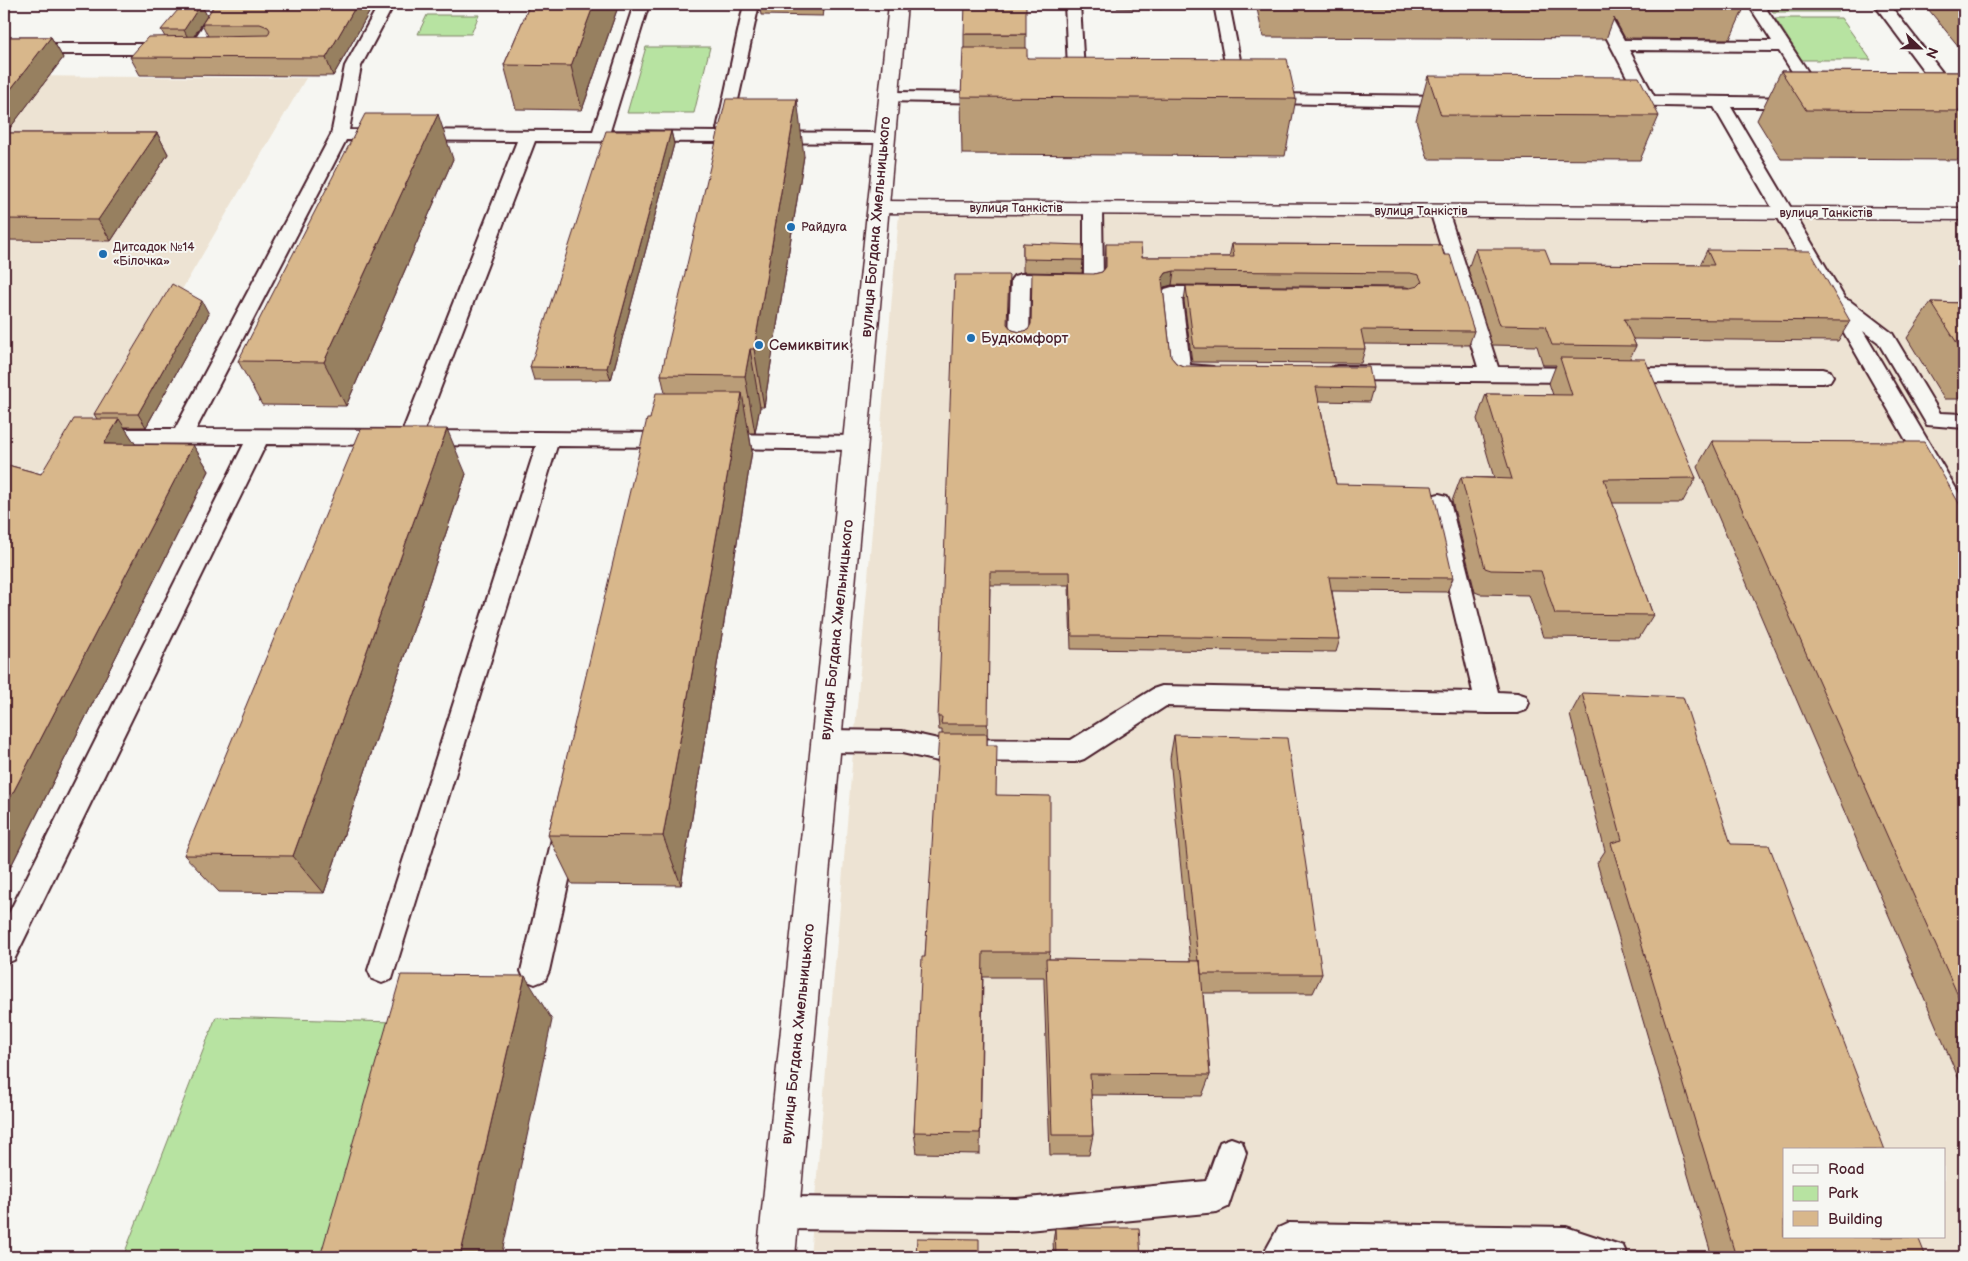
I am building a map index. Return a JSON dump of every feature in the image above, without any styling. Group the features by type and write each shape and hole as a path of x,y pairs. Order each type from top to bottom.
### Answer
{"street":[{"name":"вулиця Богдана Хмельницького","path":"776,1257 898,4"},
{"name":"вулиця Танкістів","path":"878,207 1964,214"}],"lane":[{"path":"196,49 224,4"},
{"path":"182,436 340,135 353,66 386,4"},
{"path":"600,136 642,4"},
{"path":"722,146 752,4"},
{"path":"1072,4 1077,98"},
{"path":"1221,4 1239,99"},
{"path":"1597,4 1648,102"},
{"path":"1601,101 1825,102 1783,46 1756,4"},
{"path":"1881,4 1960,103"},
{"path":"1619,46 1783,46"},
{"path":"4,49 214,49"},
{"path":"888,97 1009,98"},
{"path":"1220,99 1474,101"},
{"path":"1720,102 1964,521"},
{"path":"1937,103 1960,103"},
{"path":"340,135 600,136 722,146 884,138"},
{"path":"411,437 528,136"},
{"path":"1019,338 1021,280 1093,281 1093,209"},
{"path":"1439,211 1490,374"},
{"path":"1229,372 1181,371 1172,293 1240,294"},
{"path":"1834,298 1886,338 1934,420 1964,420"},
{"path":"1315,373 1823,376"},
{"path":"93,436 411,437 855,443"},
{"path":"4,951 259,436"},
{"path":"382,970 549,439"},
{"path":"1439,502 1488,703"},
{"path":"826,740 902,742 938,750 1075,751 1162,696 1517,703"},
{"path":"535,971 573,807"},
{"path":"780,1213 1017,1215 1216,1196 1231,1153"},
{"path":"1278,1257 1289,1239 1566,1243 1612,1257"}],"shaded area":[{"name":"Дитсадок №14 «Білочка»","path":"4,76 306,78 99,431 4,494"},
{"path":"899,214 1964,222 1964,1257 810,1257"}],"green space":[{"path":"1768,4 1833,4 1839,12 1773,12"},
{"path":"427,15 479,15 471,34 418,34"},
{"path":"1775,18 1841,18 1871,60 1802,60"},
{"path":"646,47 710,47 694,113 627,113"},
{"path":"216,1017 394,1022 323,1257 123,1257"}],"building":[{"path":"183,4 201,4 184,30 161,30"},
{"path":"215,4 357,4 326,58 130,57 148,37 268,35 270,30 268,27 260,24 202,24"},
{"path":"530,4 594,4 571,66 504,65"},
{"path":"965,4 1026,4 1026,34 964,34"},
{"path":"1269,4 1617,4 1618,6"},
{"path":"1743,4 1745,6 1638,5"},
{"path":"4,37 51,37 4,98"},
{"path":"963,48 1027,48 1027,58 1287,59 1296,99 961,97"},
{"path":"1781,71 1964,72 1964,111 1806,110"},
{"path":"1428,76 1639,77 1659,116 1441,115"},
{"path":"726,99 797,99 754,349 750,349 745,376 661,375"},
{"path":"365,114 438,114 324,362 238,361"},
{"path":"606,131 671,131 607,368 530,367"},
{"path":"4,133 157,133 98,220 4,219"},
{"path":"1023,243 1083,245 1083,260 1023,259"},
{"path":"1106,244 1141,244 1142,257 1234,257 1232,244 1441,245 1444,255 1450,255 1474,331 1361,330 1365,349 1194,348 1186,286 1410,288 1418,286 1422,282 1419,275 1410,273 1174,271 1166,273 1162,279 1171,357 1176,363 1183,366 1369,367 1373,388 1316,387 1336,484 1432,486 1453,578 1329,577 1340,639 1072,636 1070,572 990,572 988,724 941,724 942,717 938,717 955,275 1009,275 1007,324 1012,330 1020,332 1028,330 1031,324 1032,273 1094,274 1102,272 1106,267"},
{"path":"1475,249 1545,249 1551,264 1714,265 1707,250 1810,251 1850,321 1624,319 1636,346 1552,345 1545,326 1500,325"},
{"path":"172,284 202,301 138,414 94,414"},
{"path":"1931,302 1964,303 1964,354"},
{"path":"1560,358 1645,359 1696,478 1604,479 1653,615 1555,614 1541,571 1491,570 1485,568 1461,477 1512,479 1486,394 1572,395"},
{"path":"656,393 742,393 663,836 548,835 647,419 650,419"},
{"path":"74,419 119,419 104,444 193,445 4,810 4,464 41,474"},
{"path":"361,429 447,429 293,856 184,855"},
{"path":"1712,441 1924,442 1964,512 1964,1009"},
{"path":"1582,693 1683,697 1731,844 1769,845 1884,1148 1783,1148 1783,1238 1918,1238 1926,1257 1736,1257 1611,843 1622,840"},
{"path":"939,734 987,734 987,745 997,745 996,795 1050,796 1050,952 983,952 980,1133 914,1132 922,957 925,957"},
{"path":"1174,735 1287,738 1322,974 1201,974 1200,961 1198,961"},
{"path":"1046,959 1200,961 1210,1075 1090,1074 1093,1135 1052,1135"},
{"path":"401,975 525,976 460,1257 320,1257"},
{"path":"1055,1228 1139,1228 1141,1257 1056,1257"},
{"path":"917,1238 979,1239 979,1257 916,1257"}],"place":[{"name":"Райдуга","path":"791,227"},
{"name":"Дитсадок №14 «Білочка»","path":"103,254"},
{"name":"Будкомфорт","path":"971,338"},
{"name":"Семиквітик","path":"759,345"}]}
